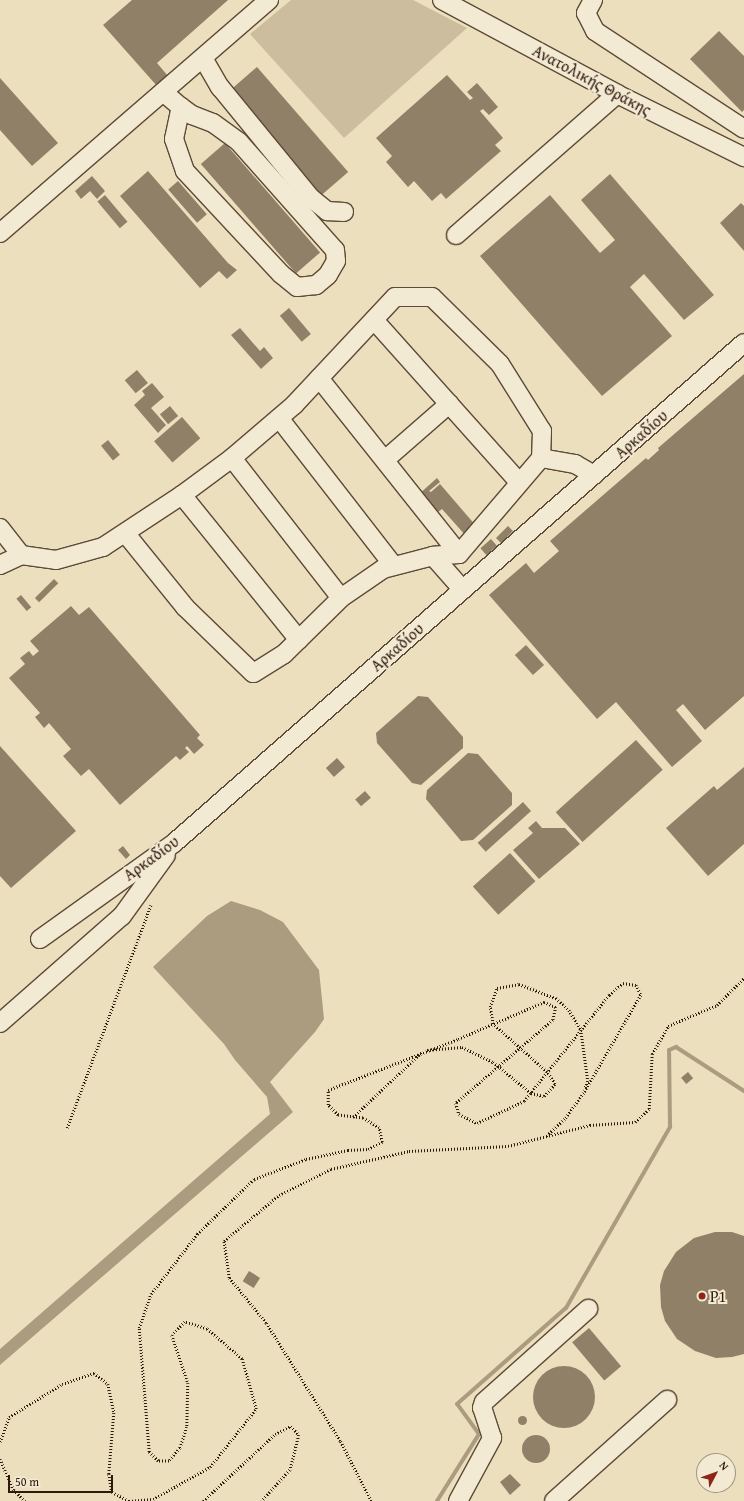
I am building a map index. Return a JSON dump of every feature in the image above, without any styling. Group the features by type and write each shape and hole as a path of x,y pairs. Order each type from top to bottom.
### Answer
{"street":[{"path":"0,233 269,0"},
{"name":"Ανατολικής Θράκης","path":"442,0 617,94 744,157"},
{"path":"593,0 586,13 595,31 744,129"},
{"path":"203,58 220,87 311,198 327,211 344,212"},
{"path":"163,92 192,115 213,123 239,142 335,250 336,262 328,275 316,285 297,287 281,274 185,171 174,139 181,107"},
{"path":"456,235 617,94"},
{"path":"0,565 21,556 56,560 103,547 182,495 232,458 279,418 395,297 432,297 500,364 542,431 541,458 519,482 492,519 460,554 433,556 383,569 341,598 284,654 253,673 184,607 125,533"},
{"path":"374,320 519,482"},
{"name":"Αρκαδίου","path":"40,939 174,842 744,343"},
{"path":"319,378 386,459 460,554"},
{"path":"386,459 449,404"},
{"path":"279,418 394,566"},
{"path":"232,458 341,598"},
{"path":"541,458 575,464 594,475"},
{"path":"182,495 299,640"},
{"path":"0,528 21,556"},
{"path":"433,556 463,590"},
{"path":"0,1023 122,916 174,842"},
{"path":"458,1501 492,1438 482,1408 484,1402 588,1309"},
{"path":"554,1501 667,1400"}],"path":[{"path":"67,1128 152,901"},
{"path":"371,1501 340,1441 266,1323 229,1278 224,1240 279,1195 331,1169 409,1151 508,1146 590,1125 635,1122 649,1109 652,1054 668,1026 717,1005 744,978"},
{"path":"0,1442 9,1417 62,1384 94,1373 108,1384 114,1413 109,1474 112,1492 129,1501 153,1499 210,1467 256,1409 242,1359 207,1329 185,1322 172,1335 188,1383 187,1427 180,1448 169,1461 158,1462 149,1452 139,1328 151,1294 197,1234 254,1179 306,1159 348,1150 368,1149 382,1142 379,1128 363,1118 338,1115 328,1105 328,1090 544,1002 556,1007 553,1020 456,1103 459,1114 477,1123 524,1101 609,995 623,983 636,985 641,995 584,1093 565,1119 547,1136"},
{"path":"353,1117 424,1050 462,1047 493,1062 497,1068 531,1093 544,1096 554,1084 547,1072 519,1049 493,1024 490,1007 497,988 519,984 556,998 569,1010 581,1030 588,1081 584,1093"},
{"path":"203,1501 275,1434 291,1426 300,1435 290,1470 262,1501"},
{"path":"0,1459 14,1490 25,1501"}],"shaded area":[{"path":"291,0 413,0 467,28 344,138 250,34"},
{"path":"231,901 260,910 283,922 319,970 324,1019 315,1032 270,1082 293,1112 0,1365 0,1349 270,1114 267,1097 235,1060 224,1044 153,967 207,916"}],"building":[{"path":"132,0 228,0 157,63 168,76 157,86 103,25"},
{"path":"719,31 744,56 744,110 742,112 690,59"},
{"path":"257,67 348,172 321,196 230,91"},
{"path":"447,75 470,100 473,98 467,92 477,83 498,107 489,115 483,109 480,111 503,138 495,145 501,151 446,199 441,193 432,201 414,181 408,187 386,162 392,156 376,138"},
{"path":"0,78 58,143 32,166 0,130"},
{"path":"225,143 320,252 296,273 201,164"},
{"path":"148,171 228,263 237,270 227,279 219,271 200,288 120,196"},
{"path":"610,174 714,295 684,320 644,274 630,287 672,336 602,396 480,256 550,195 600,253 615,240 581,200"},
{"path":"92,176 105,191 97,199 90,191 81,199 75,191"},
{"path":"178,181 207,214 197,223 168,190"},
{"path":"105,195 127,222 120,228 97,201"},
{"path":"741,203 744,206 744,251 720,223"},
{"path":"289,308 311,334 302,342 280,316"},
{"path":"240,328 260,351 264,347 273,358 261,369 231,335"},
{"path":"137,370 148,383 136,393 125,380"},
{"path":"744,374 744,696 705,730 683,704 676,710 702,741 672,767 616,702 597,719 489,595 526,563 534,573 559,551 550,541 646,458 648,460 659,450 658,448"},
{"path":"152,383 164,397 151,408 166,425 158,433 134,405 145,395 142,391"},
{"path":"170,406 178,416 168,424 160,414"},
{"path":"182,417 200,438 172,462 154,441"},
{"path":"108,440 120,455 113,460 101,446"},
{"path":"437,478 440,482 429,491 431,492 440,484 477,527 466,536 442,509 438,512 418,495"},
{"path":"508,526 513,531 501,543 496,538"},
{"path":"491,539 497,546 486,555 480,548"},
{"path":"54,579 58,583 39,602 35,598"},
{"path":"21,595 31,607 27,611 16,599"},
{"path":"71,606 79,615 89,607 200,735 197,738 204,745 194,754 187,746 185,748 189,752 180,760 176,756 120,805 89,769 81,776 63,756 71,749 49,723 44,728 35,717 40,713 9,678 25,664 20,658 29,651 33,656 39,651 30,641"},
{"path":"526,645 544,665 533,675 515,655"},
{"path":"418,696 428,697 463,737 463,748 421,785 412,783 377,743 376,733"},
{"path":"636,740 663,770 583,842 556,812"},
{"path":"0,746 76,831 11,888 0,876"},
{"path":"468,753 478,754 512,793 512,805 473,840 461,841 426,799 427,790"},
{"path":"337,758 345,767 334,777 326,768"},
{"path":"744,767 744,844 708,876 666,828 714,786 717,790"},
{"path":"365,791 371,798 361,806 355,800"},
{"path":"523,802 531,811 486,852 478,843"},
{"path":"536,821 542,828 565,828 580,844 539,879 513,850 533,833 528,828"},
{"path":"123,846 130,855 126,859 118,850"},
{"path":"510,853 535,881 498,915 473,886"},
{"path":"688,1072 693,1078 686,1084 681,1078"},
{"name":"P1","path":"715,1232 732,1232 744,1236 744,1354 732,1357 716,1358 695,1351 677,1339 665,1321 661,1307 660,1285 664,1271 676,1252 694,1238"},
{"path":"249,1271 260,1278 254,1288 243,1281"},
{"path":"589,1328 621,1366 604,1380 572,1342"},
{"path":"564,1366 576,1369 586,1375 592,1385 595,1397 592,1409 586,1419 576,1425 564,1428 552,1425 542,1419 536,1409 533,1397 536,1385 542,1375 552,1369"},
{"path":"522,1415 527,1420 522,1425 517,1420"},
{"path":"536,1435 546,1439 550,1449 546,1459 536,1463 526,1459 522,1449 526,1439"},
{"path":"510,1474 521,1485 510,1495 500,1482"}],"waterway":[{"path":"437,1501 479,1434 457,1404 566,1308 670,1127 669,1050 676,1047 744,1091"}],"place":[{"name":"P1","path":"702,1296"}]}
